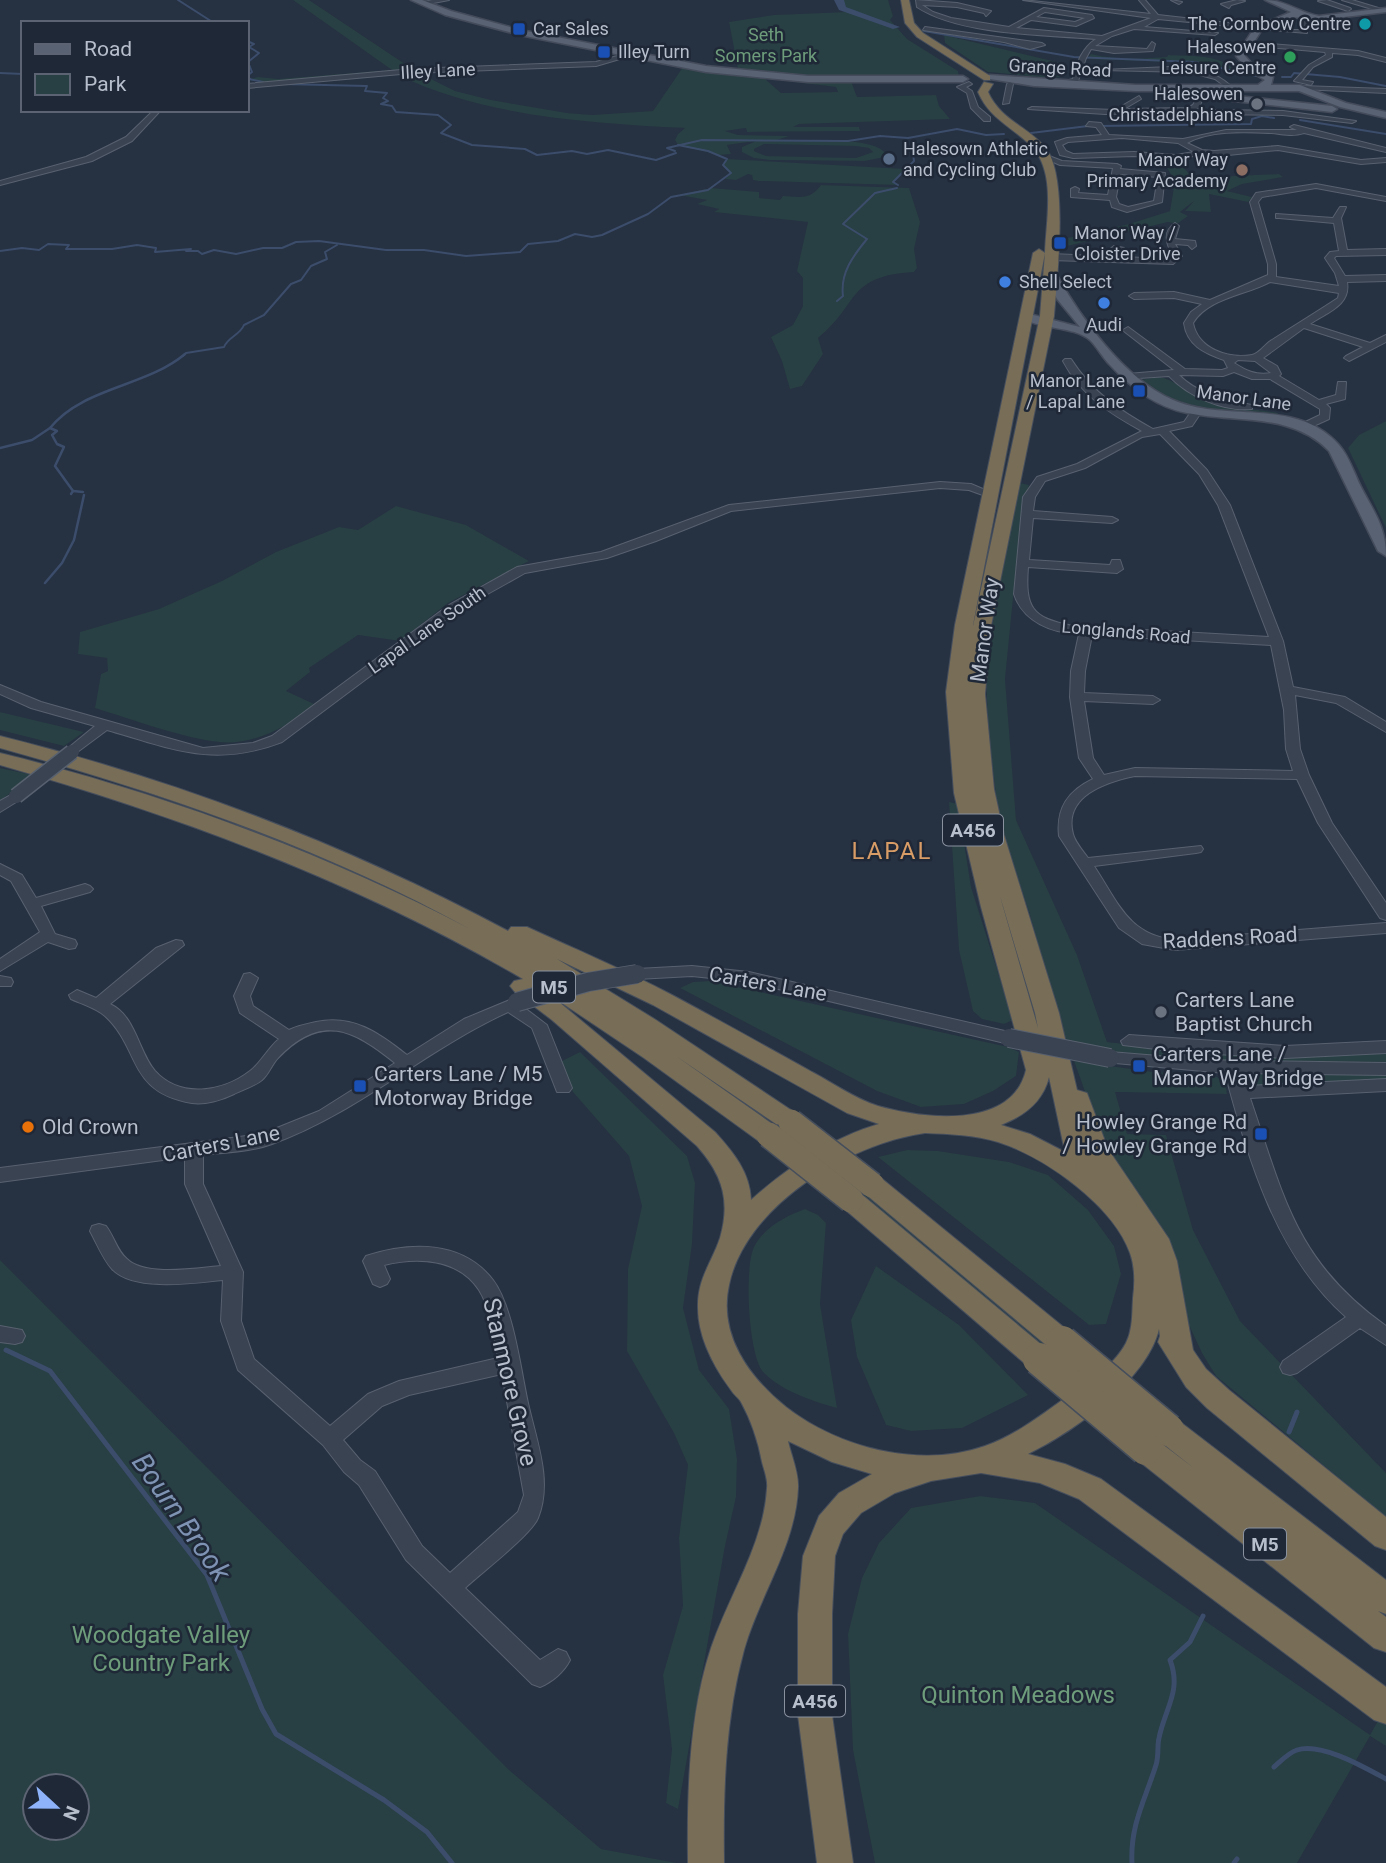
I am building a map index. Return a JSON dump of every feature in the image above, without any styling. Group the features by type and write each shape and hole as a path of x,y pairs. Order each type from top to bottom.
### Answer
{"highway":[{"name":"Manor Way","path":"897,0 900,16 911,36 968,73 968,85 989,114 1032,147 1042,169 1038,325 985,614 975,694 984,789 993,835 1047,1013 1079,1156 1086,1173 1102,1194"},
{"path":"905,0 910,23 920,35 988,81"},
{"name":"Manor Way","path":"937,1125 983,1121 1004,1115 1020,1105 1033,1089 1038,1070 964,793 956,692 958,662 985,486 1038,325 1051,275 1052,168 1047,156 1026,135 992,110 983,93 988,81"},
{"path":"968,85 988,81"},
{"name":"M5","path":"0,742 212,805 397,883 519,947 674,1041 1050,1350 1386,1637"},
{"name":"M5","path":"0,759 180,814 320,869 451,929 511,962 780,1129"},
{"path":"320,869 524,988 560,1014 706,1139 726,1160 734,1175 738,1209 732,1239 719,1271 712,1303 714,1328 734,1373 749,1392 772,1437 783,1486 774,1531 728,1648 716,1697 705,1802 706,1863"},
{"path":"397,883 531,937 662,999 856,1107 874,1114 998,1133 1020,1140 1050,1156 1102,1194 1133,1232 1143,1251 1163,1325 1196,1378 1386,1536"},
{"path":"1047,1013 1096,1151 1155,1239 1163,1261 1172,1325 1179,1352"},
{"path":"732,1239 756,1211 822,1161 876,1134 937,1125"},
{"path":"749,1392 788,1425 850,1455 935,1468 975,1461 1008,1451 1035,1437 1102,1387 1129,1362 1143,1336 1149,1274"},
{"name":"M5","path":"1157,1440 1386,1599"},
{"path":"975,1461 1030,1466 1070,1478 1090,1489 1386,1708"},
{"name":"A456","path":"835,1863 815,1715 815,1614 819,1556 830,1526 850,1503 886,1482 935,1468"}],"main road":[{"path":"1269,0 1308,19"},
{"path":"419,2 520,32 693,68 759,75 931,80 968,85"},
{"path":"1256,86 1268,84 1270,79 1241,59 1254,37 1277,22 1334,13 1384,10"},
{"path":"1291,13 1254,37 1248,57 1251,63 1264,72 1302,85 1326,104"},
{"name":"Grange Road","path":"988,81 1044,91 1195,92 1228,86 1302,85"},
{"name":"Grange Road","path":"988,81 1195,92"},
{"path":"1195,92 1308,106 1326,104 1385,116"},
{"name":"Manor Lane","path":"1051,275 1059,296 1078,328 1093,338 1128,377 1168,403 1197,411 1262,416 1303,427 1331,444 1386,551"},
{"path":"1038,325 1053,329 1078,328"}],"street":[{"path":"419,2 446,0"},
{"path":"1026,0 1156,18 1232,25 1254,37"},
{"path":"1143,1 1152,0"},
{"path":"1229,6 1224,4 1250,0"},
{"path":"990,11 960,2 918,1 921,9 931,14 982,25 1100,37 1156,18"},
{"path":"1143,1 1156,18"},
{"path":"1320,1 1384,10"},
{"path":"1334,13 1346,5"},
{"path":"1150,8 1161,9"},
{"path":"1172,9 1187,10"},
{"path":"1010,29 1046,10 1119,18"},
{"path":"1030,18 1076,24 1092,16"},
{"path":"1204,42 1221,34 1242,17"},
{"path":"1274,30 1302,33 1305,32 1308,19"},
{"path":"960,34 982,25"},
{"path":"1070,34 1083,28"},
{"path":"1133,28 1221,34"},
{"path":"925,29 1007,42"},
{"path":"1236,35 1327,55 1352,55 1386,60"},
{"path":"1059,84 1076,80 1085,53 1100,37"},
{"path":"1085,53 1153,49"},
{"path":"1306,70 1380,49"},
{"name":"Illey Lane","path":"248,86 412,71 596,64 628,55"},
{"path":"1352,55 1327,55 1306,70 1302,85 1386,92"},
{"path":"1105,70 1185,71 1205,74 1222,80 1228,86"},
{"path":"1005,103 1010,84"},
{"path":"968,85 977,110 987,118"},
{"path":"1032,109 1188,110 1196,106 1195,92"},
{"path":"1120,111 1117,108 1139,98"},
{"path":"1276,103 1286,107 1279,129"},
{"path":"1291,127 1295,109 1308,106"},
{"path":"0,183 89,159 129,139 156,112"},
{"path":"1211,112 1283,113 1352,121"},
{"path":"1089,124 1098,126 1107,137"},
{"path":"1068,160 1059,142 1138,136 1183,141 1207,134 1291,127 1386,150"},
{"path":"1279,129 1294,134 1302,131"},
{"path":"1183,141 1185,146 1200,152"},
{"path":"1047,156 1056,162 1137,154 1174,158 1200,152 1286,149 1372,163 1386,171"},
{"path":"1304,160 1328,163 1341,158"},
{"path":"1372,163 1386,159"},
{"path":"1052,168 1068,160 1117,166 1112,198"},
{"path":"1074,195 1112,198 1116,201 1115,205 1127,210 1158,202 1162,175 1116,171"},
{"path":"1270,279 1272,264 1254,202 1259,195 1316,186 1386,199"},
{"path":"1340,215 1342,249 1345,253"},
{"path":"1285,216 1352,216"},
{"path":"1051,257 1170,262 1178,256 1170,242 1175,226"},
{"path":"1170,242 1194,243"},
{"path":"1114,261 1116,248"},
{"path":"1256,358 1342,299 1344,279 1329,258 1333,254 1386,252"},
{"path":"1344,279 1386,278"},
{"path":"1303,427 1325,417 1325,408 1272,376 1253,376 1206,350 1197,343 1188,329 1193,312 1245,292 1270,279 1345,290"},
{"path":"1134,296 1174,295 1211,303"},
{"path":"1304,325 1370,346"},
{"path":"1135,334 1168,356 1184,372"},
{"path":"1349,358 1386,338"},
{"path":"1128,377 1184,372 1223,373 1243,357 1256,358 1274,368 1276,374 1272,376"},
{"path":"1074,365 1089,392 1155,430 1203,472 1224,505 1277,641 1287,690 1293,749 1301,775 1325,823 1386,915"},
{"path":"1171,373 1187,389 1199,395 1248,407"},
{"path":"1319,403 1342,397 1342,384"},
{"path":"1155,430 1188,424 1197,411"},
{"name":"Longlands Road","path":"1155,430 1081,466 1044,477 1029,497 1020,594 1022,604 1045,622 1086,631 1277,641"},
{"name":"Lapal Lane South","path":"0,689 36,705 203,752 256,747 277,739 299,724 339,691 462,602 521,570 603,555 652,539 729,508 940,485 985,486"},
{"path":"1028,514 1111,520"},
{"path":"1024,563 1117,568"},
{"path":"1086,631 1078,671 1077,697 1086,758 1101,780"},
{"path":"1287,690 1330,696 1358,709 1386,728"},
{"path":"1077,697 1153,700"},
{"path":"0,808 105,725"},
{"name":"Raddens Road","path":"1301,775 1135,772 1101,780 1082,791 1067,814 1066,836 1125,925 1134,936 1146,941 1175,945 1386,928"},
{"path":"1084,863 1196,849"},
{"path":"0,869 17,878 48,932 46,936 0,966"},
{"path":"31,904 85,888"},
{"path":"46,936 69,944"},
{"path":"99,1004 162,951 176,945"},
{"name":"Carters Lane","path":"0,1175 265,1140 325,1115 470,1023 513,1004 588,982 637,974 692,971 749,976 1009,1038 1110,1058 1232,1068 1386,1069"},
{"path":"250,978 242,996 246,1009 289,1038"},
{"path":"77,995 109,1010 124,1027 149,1075 172,1090 194,1097 219,1094 257,1075 297,1032 329,1025 356,1028 377,1040 406,1063"},
{"path":"513,1004 539,1025 564,1088"},
{"path":"1129,1041 1285,1052 1386,1047"},
{"path":"1189,1047 1192,1066"},
{"path":"1232,1068 1290,1238 1319,1279 1358,1318 1386,1337"},
{"path":"1239,1092 1386,1085"},
{"path":"194,1151 194,1184 233,1272 231,1321 245,1364 330,1439 352,1466 367,1478 414,1553 540,1676 558,1660"},
{"path":"99,1231 119,1264 131,1273 149,1276 233,1272"},
{"name":"Stanmore Grove","path":"380,1279 373,1261 405,1253 447,1256 468,1268 487,1286 500,1319 531,1464 535,1495 527,1518 450,1587"},
{"path":"1290,1367 1358,1318"},
{"path":"330,1439 375,1400 406,1387 510,1364"}],"green space":[{"path":"293,0 309,0 411,68 423,68 266,82 248,80 258,77 278,79 392,70"},
{"name":"Seth Somers Park","path":"837,0 888,0 893,16 890,20 907,39 958,71 959,76 776,75 738,69 729,22 774,15 847,12 840,8"},
{"path":"944,35 1065,64 1060,77 1052,78 988,72 945,43"},
{"path":"1091,54 1129,58 1168,55 1204,57 1222,61 1235,71 1172,62 1087,59"},
{"path":"683,67 764,78 781,93 838,92 836,87 786,81 788,79 851,81 857,97 936,95 939,106 950,119 799,124 793,127 859,127 860,131 747,132 746,128 725,131 738,135 789,136 777,140 867,144 885,153 880,158 865,161 769,160 754,158 742,152 742,147 756,141 727,145 731,154 719,155 678,145 675,140 685,128 612,124 502,109 431,89 398,75 419,73 455,91 567,113 592,115 653,111","holes":["764,144 869,148 873,152 856,158 766,156 754,151"]},
{"path":"727,159 906,169 893,182 898,185 758,181 748,174 736,180 725,179 731,173 723,165"},
{"path":"1167,168 1184,168 1193,178 1279,174 1283,177 1242,184 1227,191 1252,197 1248,202 1209,194 1211,212 1185,211 1194,201 1180,212 1188,216 1177,224 1168,222 1063,247 1063,239 1129,224 1170,211 1175,181"},
{"path":"821,185 909,188 920,222 914,249 917,268 914,272 876,279 856,294 818,338 823,354 802,386 790,389 771,337 793,325 803,306 803,278 797,271 808,222 714,212 719,209 697,204 707,200 679,195 711,188 759,192 759,198 780,200 783,196 809,195"},
{"path":"1160,377 1209,401 1278,413 1277,416 1205,408 1156,391 1139,380"},
{"path":"1386,421 1386,528 1348,448 1359,435"},
{"path":"1020,483 1029,485 1020,528 1005,679 1016,820 1077,955 1107,1042 1180,1050 1182,1058 1108,1051 1066,1043 1030,915 999,821 988,727 986,671 997,594"},
{"path":"396,506 466,525 529,561 448,603 400,641 358,635 309,668 310,672 286,691 314,704 288,724 268,734 237,742 206,740 167,731 95,708 101,674 108,671 107,658 78,654 80,632 159,609 222,581 276,552 339,527 358,530"},
{"path":"0,712 84,732 64,746 0,730"},
{"path":"0,768 33,775 0,801"},
{"path":"949,802 958,804 971,887 1013,1020 1004,1024 982,1019 973,1011 959,950"},
{"path":"710,981 1008,1047 1019,1052 1016,1076 993,1091 964,1104 921,1107 877,1091 680,988 693,982"},
{"path":"1386,1051 1386,1062 1199,1060 1195,1057 1196,1053"},
{"path":"580,1052 687,1156 695,1183 692,1244 683,1308 699,1370 729,1409 737,1459 736,1497 678,1809 666,1803 672,1749 663,1675 683,1606 679,1538 688,1465 674,1433 627,1351 628,1269 642,1206 629,1156 573,1092 560,1062"},
{"path":"1074,1061 1153,1072 1207,1074 1225,1083 1227,1094 1115,1092 1127,1134 1166,1135 1193,1230 1240,1321 1386,1473 1386,1517 1216,1376 1202,1353 1102,1139"},
{"path":"1258,1073 1386,1073 1386,1083 1253,1088 1245,1081"},
{"path":"907,1150 938,1151 1009,1162 1048,1175 1088,1210 1114,1246 1121,1274 1106,1324 1089,1325 878,1157"},
{"path":"867,1192 1050,1344 1044,1348 861,1195"},
{"path":"805,1209 818,1215 826,1223 820,1304 837,1408 789,1390 764,1373 754,1349 751,1331 749,1273 754,1247 770,1228"},
{"name":"Woodgate Valley Country Park","path":"0,1260 508,1769 601,1849 677,1863 0,1863"},
{"path":"876,1266 959,1325 1028,1395 962,1428 911,1431 886,1425 857,1357 851,1320"},
{"name":"Quinton Meadows","path":"980,1496 1035,1503 1370,1735 1379,1719 1386,1724 1386,1746 1370,1736 1297,1863 875,1863 853,1750 848,1634 862,1578 879,1543 911,1508"}],"waterway":[{"path":"178,0 211,21"},
{"path":"838,0 842,2 842,8 896,27"},
{"path":"924,31 1074,57 1195,62 1256,76"},
{"path":"248,41 254,44 249,47 259,53 248,62"},
{"path":"248,62 252,72 248,75"},
{"path":"0,73 21,74"},
{"path":"1282,77 1291,77 1294,73 1340,77 1386,86"},
{"path":"249,79 263,82"},
{"path":"283,84 367,86 365,91 387,93 383,98 388,101 381,104 392,106 396,112 438,115 451,125 441,133 472,145 525,149 537,155 572,151 587,154 608,150 656,160 676,153"},
{"path":"1099,126 1251,124 1252,119 1262,116 1274,118"},
{"path":"1300,120 1386,134"},
{"path":"1031,133 1088,126"},
{"path":"679,145 702,140 848,141 880,136 908,138 957,129 986,135 1004,134"},
{"path":"0,251 22,248 39,250 48,244 69,245 66,249 112,249 137,245 156,248 155,252 191,249 186,251 198,251 202,254 214,250 236,254 263,248 282,248 296,242 319,241 386,250 424,250 466,256 520,252 528,244 558,241 575,234 592,237 602,235 648,214 671,197 708,190 731,173 723,165 727,159 708,151 679,145"},
{"path":"675,151 667,148 679,145"},
{"path":"898,185 893,182 914,161 913,154 925,146"},
{"path":"837,301 843,296 849,265 867,239 843,224 875,193 897,188"},
{"path":"185,354 224,347 244,325 264,315 291,284 301,280 311,266 327,259 325,252 337,245"},
{"path":"50,428 64,414 80,404 152,374 185,354"},
{"path":"0,448 32,440 50,428"},
{"path":"50,428 57,431 52,435 57,444 64,447 55,466 73,491"},
{"path":"73,491 83,492"},
{"path":"45,583 62,563 74,540 84,495"},
{"name":"Bourn Brook","path":"6,1350 50,1371 207,1575 262,1709 276,1734 384,1800 427,1832 452,1863"},
{"path":"1289,1432 1297,1412"},
{"path":"1132,1863 1133,1837 1156,1765 1159,1738 1173,1690 1170,1660 1190,1642 1203,1616"},
{"path":"1274,1767 1297,1750 1318,1749 1342,1757 1386,1779"},
{"path":"1234,1863 1237,1859"}],"place":[{"name":"The Cornbow Centre","path":"1365,24"},
{"name":"Car Sales","path":"519,29"},
{"name":"Illey Turn","path":"604,52"},
{"name":"Halesowen Leisure Centre","path":"1290,57"},
{"name":"Halesowen Christadelphians","path":"1257,104"},
{"name":"Halesown Athletic and Cycling Club","path":"889,159"},
{"name":"Manor Way Primary Academy","path":"1242,170"},
{"name":"Manor Way / Cloister Drive","path":"1060,243"},
{"name":"Shell Select","path":"1005,282"},
{"name":"Audi","path":"1104,303"},
{"name":"Manor Lane / Lapal Lane","path":"1139,391"},
{"name":"Carters Lane Baptist Church","path":"1161,1012"},
{"name":"Carters Lane / Manor Way Bridge","path":"1139,1066"},
{"name":"Carters Lane / M5 Motorway Bridge","path":"360,1086"},
{"name":"Old Crown","path":"28,1127"},
{"name":"Howley Grange Rd / Howley Grange Rd","path":"1261,1134"}],"district":[{"name":"LAPAL","path":"892,851"}]}
